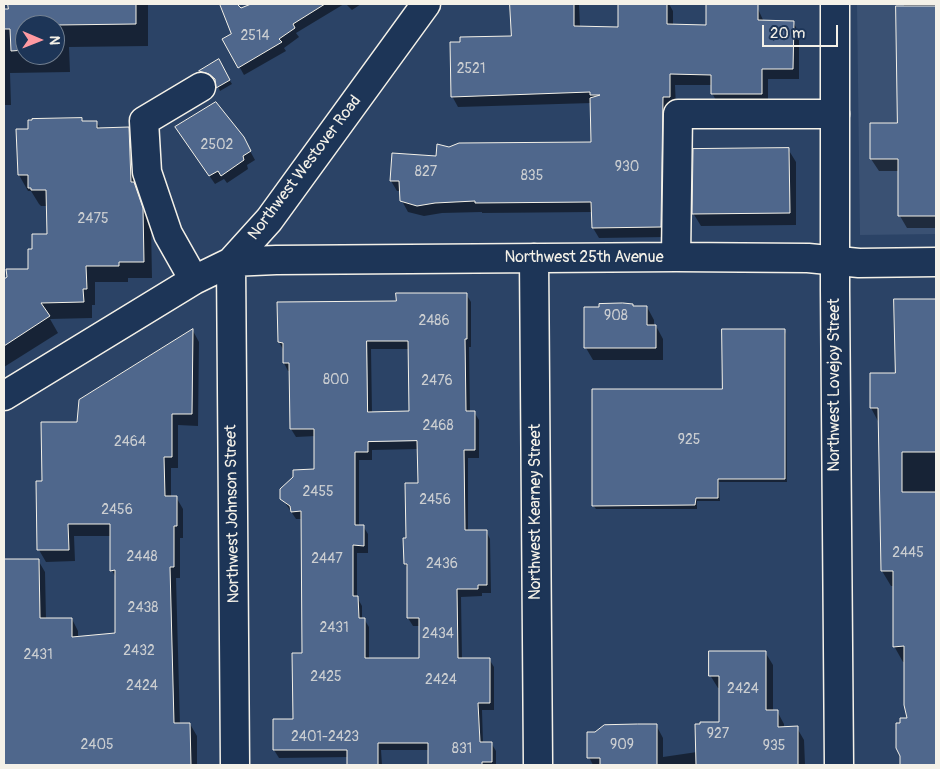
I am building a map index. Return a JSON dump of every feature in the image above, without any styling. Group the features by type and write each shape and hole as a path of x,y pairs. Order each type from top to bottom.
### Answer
{"street":[{"name":"Northwest Westover Road","path":"4,396 194,280 231,262 269,220 426,4"},
{"name":"Northwest Lovejoy Street","path":"835,4 839,765"},
{"path":"194,280 168,234 147,172 144,121 201,87"},
{"path":"676,257 678,114 835,114"},
{"name":"Northwest 25th Avenue","path":"231,262 676,257 808,258 859,263 936,262"},
{"name":"Northwest Kearney Street","path":"534,258 538,765"},
{"name":"Northwest Johnson Street","path":"231,262 235,765"}],"shaded area":[{"path":"857,4 936,4 936,234 860,235"}],"building":[{"path":"8,4 136,4 136,24 65,25 65,15 15,15 15,51 11,51 10,29 4,29 4,9 8,9"},
{"path":"220,4 237,4 241,8 251,4 325,4 293,24 295,28 279,39 282,42 238,68 222,39 231,34"},
{"path":"510,4 574,4 574,26 618,27 618,4 667,4 667,24 706,25 706,4 758,4 758,20 794,21 793,69 762,69 762,94 711,94 711,75 670,74 670,97 663,97 661,227 592,228 591,202 475,203 475,201 417,206 400,201 399,181 390,181 392,153 436,156 437,144 449,147 459,143 591,142 590,98 600,95 590,95 590,92 451,97 450,42 460,42 460,37 511,36"},
{"path":"896,6 936,6 936,216 898,216 898,159 870,159 870,123 897,123"},
{"path":"219,59 230,80 216,88 215,79 209,74 199,71"},
{"path":"216,102 244,137 251,151 243,156 244,160 221,176 218,171 209,176 175,127"},
{"path":"82,118 82,121 97,121 97,128 129,127 131,182 134,182 143,208 144,262 119,262 119,266 86,266 87,289 83,289 84,302 41,303 50,316 4,346 4,279 7,277 6,269 28,269 28,249 32,249 32,234 47,234 46,190 31,190 31,188 28,188 28,175 18,175 16,129 28,129 28,120 32,119"},
{"path":"789,148 790,213 692,214 693,149"},
{"path":"396,293 467,293 467,339 465,339 466,411 475,411 475,450 464,450 465,530 487,530 487,585 478,585 478,589 457,589 458,658 490,658 490,703 478,703 480,742 492,742 492,762 482,762 482,765 428,765 428,743 378,743 378,765 347,765 347,750 273,750 273,719 293,719 292,653 302,653 301,511 291,512 290,506 280,499 280,489 293,477 293,470 314,469 314,429 290,429 289,363 283,363 283,343 278,342 277,302 396,301","holes":["367,341 408,341 409,411 368,412","417,441 418,483 405,483 406,538 403,538 404,564 407,564 407,618 419,618 419,658 365,658 365,618 359,618 358,596 353,596 353,545 364,546 364,525 355,525 355,452 368,452 368,442"]},
{"path":"894,299 936,299 936,452 902,452 902,492 936,492 936,765 900,765 900,756 896,748 896,723 900,723 900,718 907,718 904,705 904,646 893,647 893,571 881,571 878,408 870,408 870,373 895,373"},
{"path":"599,304 633,304 633,306 647,306 647,325 656,325 656,348 584,348 584,307 599,307"},
{"path":"193,329 192,414 172,414 172,457 164,457 165,496 177,496 177,526 174,526 174,567 170,567 174,723 190,723 191,765 4,765 4,559 39,559 40,618 72,618 72,637 115,633 115,570 110,571 110,524 68,524 69,550 37,550 36,481 42,481 41,422 77,422 79,400"},
{"path":"722,329 785,329 785,479 718,479 718,498 696,498 695,505 592,506 592,389 722,389"},
{"path":"709,651 766,651 766,710 778,710 778,727 798,726 798,765 696,765 695,724 700,724 700,722 719,722 719,676 709,676"},
{"path":"657,724 657,765 600,765 600,758 587,758 587,732 595,732 604,725"}]}
